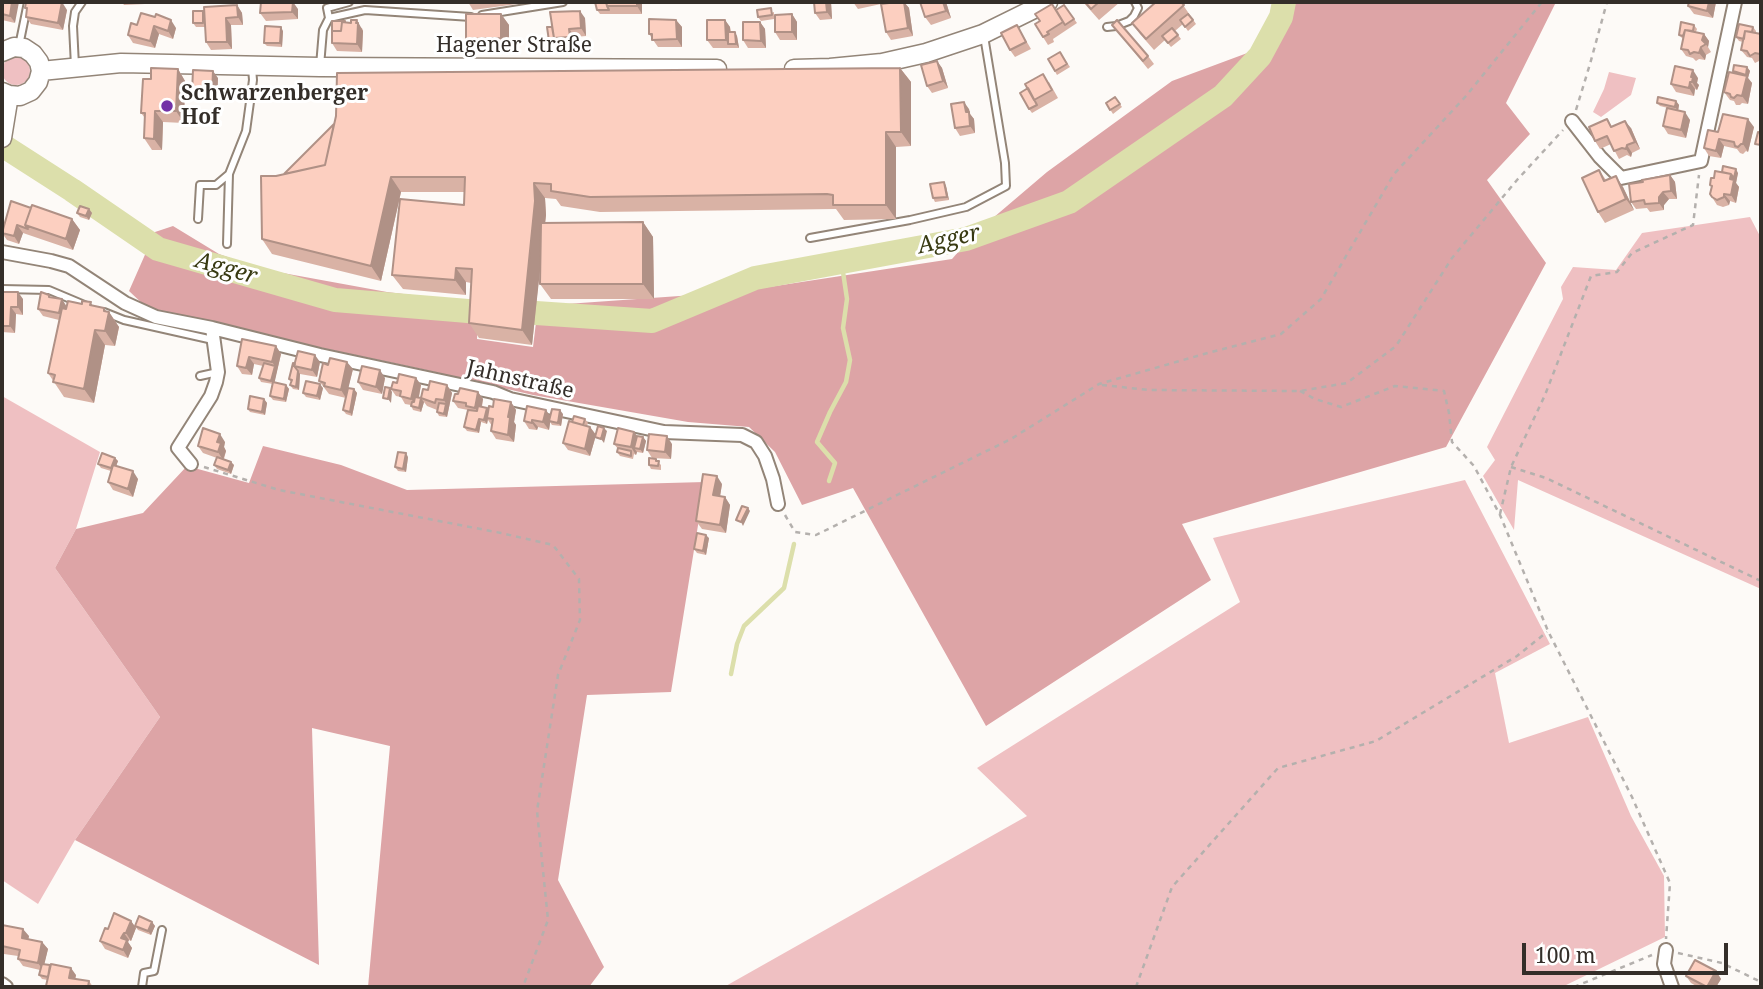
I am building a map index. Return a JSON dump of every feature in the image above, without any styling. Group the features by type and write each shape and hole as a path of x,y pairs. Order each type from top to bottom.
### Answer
{"main road":[{"path":"779,69 881,63 926,53 983,34 1048,2"},
{"path":"3,129 6,93 20,96 31,91 38,82 41,71 33,54 24,48 10,50"},
{"name":"Hagener Straße","path":"41,71 121,63 740,69"}],"street":[{"path":"1572,121 1600,157 1621,178 1701,161 1735,2"},
{"name":"Jahnstraße","path":"2,252 69,266 125,303 156,317 213,334 493,392 510,399 664,432 742,435 756,442 765,456 778,504"},
{"path":"191,464 178,448 211,396 218,372 213,334"},
{"path":"1666,950 1664,964 1672,987"}],"lane":[{"path":"10,50 27,2"},
{"path":"75,68 73,26 75,12 82,2"},
{"path":"320,67 323,30 329,18 326,5 349,2"},
{"path":"329,18 365,10 467,17 562,2"},
{"path":"1107,27 1129,21 1138,8 1135,2"},
{"path":"810,238 966,207 1006,186 1005,163 983,34"},
{"path":"227,244 229,174 246,131 253,80 252,66"},
{"path":"198,219 200,185 216,185 229,174"},
{"path":"2,289 49,290 124,320 213,334"},
{"path":"200,376 218,372"},
{"path":"142,987 144,974 154,971 162,930"}],"path":[{"path":"778,504 795,532 816,535 1011,439 1099,384 1281,334 1321,299 1394,174 1466,96 1542,2"},
{"path":"1099,384 1149,390 1300,391 1346,383 1396,346 1452,258 1517,180 1572,121 1607,2"},
{"path":"1500,516 1511,467 1545,395 1591,276 1618,272 1632,253 1693,225 1701,161"},
{"path":"1300,391 1315,399 1342,407 1395,386 1444,391 1452,442 1474,467 1500,516 1548,631 1632,797 1670,883 1666,950"},
{"path":"191,464 279,490 553,545 579,579 580,620 558,675 537,811 548,920 524,987"},
{"path":"1511,467 1546,478 1761,580"},
{"path":"1136,987 1172,887 1278,768 1376,741 1517,656 1548,631"},
{"path":"1574,987 1666,950 1722,963 1761,982"}],"shaded area":[{"path":"1281,2 1556,2 1506,103 1530,134 1487,180 1546,263 1446,447 1182,524 1211,580 986,726 853,488 802,505 775,452 749,427 688,422 533,395 209,324 146,307 129,291 155,232 173,226 219,254 261,269 387,292 479,303 477,339 533,347 538,306 736,292 952,259 973,235 1047,172 1172,81 1250,52"},
{"path":"16,57 26,61 30,71 26,81 16,85 6,81 2,71 6,61"},
{"path":"1609,72 1636,78 1631,95 1601,117 1593,112"},
{"path":"1750,217 1761,238 1761,589 1518,480 1514,530 1483,476 1495,460 1487,447 1563,299 1561,287 1573,267 1616,270 1642,233"},
{"path":"2,396 100,452 76,529 55,568 160,717 75,840 38,904 2,880"},
{"path":"263,446 341,465 407,490 705,482 671,692 587,695 558,880 604,967 589,987 368,987 390,746 312,728 319,965 75,840 160,717 55,568 76,529 143,513 187,466 249,483"},
{"path":"1465,480 1550,644 1495,673 1509,743 1588,717 1631,816 1664,876 1665,937 1562,987 724,987 1027,816 977,768 1240,602 1213,538"}],"building":[{"path":"2,2 12,2 10,16 2,14"},
{"path":"26,2 62,2 58,23 26,17"},
{"path":"261,2 293,2 292,12 260,13"},
{"path":"595,2 606,2 609,10 597,10"},
{"path":"606,2 637,2 637,6 607,6"},
{"path":"814,2 826,2 827,12 815,13"},
{"path":"904,2 908,28 886,32 881,4"},
{"path":"920,2 943,2 946,11 925,17"},
{"path":"1085,2 1099,2 1091,9"},
{"path":"1156,2 1181,2 1184,5 1146,39 1132,23"},
{"path":"1689,2 1709,2 1707,11 1688,6"},
{"path":"1052,4 1063,22 1043,37 1035,24 1040,21 1035,14"},
{"path":"237,5 238,17 226,18 227,42 206,42 204,7"},
{"path":"1064,5 1074,19 1065,25 1056,10"},
{"path":"771,8 772,15 758,17 757,10"},
{"path":"193,11 203,11 203,23 193,23"},
{"path":"580,11 581,28 569,29 570,37 554,38 550,12"},
{"path":"141,13 155,17 156,14 171,20 168,31 154,26 150,41 128,35 131,23 137,25"},
{"path":"466,14 501,14 501,38 466,39"},
{"path":"792,14 792,32 775,32 775,15"},
{"path":"1188,14 1193,20 1185,27 1180,20"},
{"path":"649,19 676,20 677,39 652,40 652,34 649,34"},
{"path":"351,20 357,20 358,23 357,44 332,43 332,31 341,31 342,22 351,23"},
{"path":"707,20 725,20 726,40 707,40"},
{"path":"1117,20 1148,56 1143,61 1112,25"},
{"path":"332,21 345,21 342,22 341,31 332,31"},
{"path":"743,22 760,22 761,41 743,40"},
{"path":"1681,22 1694,25 1693,31 1685,30 1683,36 1679,35"},
{"path":"1739,24 1753,27 1752,32 1745,31 1744,39 1736,37"},
{"path":"1017,25 1026,42 1010,50 1001,33"},
{"path":"265,26 281,27 280,43 264,43"},
{"path":"547,27 552,27 556,41 549,41"},
{"path":"1172,28 1178,35 1168,43 1162,36"},
{"path":"1685,30 1704,34 1702,40 1706,44 1701,47 1699,53 1690,54 1688,50 1681,49"},
{"path":"1745,31 1761,34 1760,54 1750,56 1747,51 1741,50"},
{"path":"728,32 735,32 736,44 728,44"},
{"path":"1060,52 1067,64 1055,71 1048,59"},
{"path":"937,61 943,81 927,86 921,65"},
{"path":"1734,65 1747,67 1746,75 1733,71"},
{"path":"1675,66 1693,70 1689,88 1671,84"},
{"path":"151,68 178,69 176,111 155,111 154,139 144,138 145,113 141,113 143,79 151,79"},
{"path":"900,68 901,132 886,132 886,205 833,205 833,195 827,194 590,197 551,191 551,184 534,183 535,201 522,330 469,323 472,269 456,268 455,280 392,275 400,199 464,205 465,177 391,177 371,266 262,239 261,176 276,176 325,165 336,116 337,73"},
{"path":"193,70 213,71 212,93 192,92"},
{"path":"1729,72 1747,76 1742,96 1737,95 1734,98 1724,92"},
{"path":"1043,74 1052,90 1034,100 1025,84"},
{"path":"1028,88 1037,105 1029,109 1020,93"},
{"path":"1115,97 1120,104 1110,110 1106,103"},
{"path":"1658,97 1676,101 1675,107 1657,103"},
{"path":"964,102 966,112 969,112 970,126 955,128 951,104"},
{"path":"1667,108 1685,112 1681,130 1663,126"},
{"path":"1723,114 1748,119 1743,144 1738,147 1734,142 1719,139 1716,151 1704,148 1708,130 1718,132"},
{"path":"1607,119 1611,127 1625,121 1635,142 1627,145 1626,149 1614,151 1607,136 1595,141 1589,127"},
{"path":"334,124 325,165 284,174"},
{"path":"1758,132 1761,133 1761,145 1755,144"},
{"path":"1723,166 1736,169 1734,178 1731,174 1722,172"},
{"path":"1599,170 1604,181 1616,176 1626,199 1598,212 1582,178"},
{"path":"1715,171 1731,174 1730,179 1734,180 1731,195 1724,194 1724,197 1717,200 1710,194 1711,178 1714,178"},
{"path":"1670,175 1671,191 1663,192 1659,203 1645,204 1644,200 1631,202 1629,184"},
{"path":"944,182 947,197 933,198 930,184"},
{"path":"11,201 31,208 25,225 28,229 17,225 14,236 2,233"},
{"path":"32,205 72,219 66,239 25,225"},
{"path":"80,206 89,209 86,216 77,213"},
{"path":"643,222 643,284 540,284 541,223"},
{"path":"2,292 18,292 18,307 11,307 10,326 2,326"},
{"path":"41,292 49,297 62,299 59,313 38,309"},
{"path":"68,301 82,304 82,301 91,302 90,305 109,312 105,331 95,330 84,389 53,382 55,375 48,373 62,308 66,309"},
{"path":"242,339 276,346 272,362 249,357 246,368 237,366"},
{"path":"298,351 315,355 312,370 294,366"},
{"path":"330,358 347,362 341,390 324,386 325,383 319,381 323,363 328,365"},
{"path":"264,363 275,366 271,381 259,378"},
{"path":"293,363 298,371 296,387 290,385 292,380 289,379"},
{"path":"362,366 380,370 376,387 358,382"},
{"path":"399,374 416,378 411,399 400,396 401,391 391,389 393,382 397,383"},
{"path":"306,381 320,384 317,396 303,393"},
{"path":"430,381 447,385 444,400 436,399 435,403 421,398 423,389 428,390"},
{"path":"273,382 286,385 284,399 270,396"},
{"path":"385,387 390,388 388,399 383,398"},
{"path":"348,388 354,389 350,412 343,410"},
{"path":"460,388 478,392 475,408 453,401"},
{"path":"250,396 264,399 262,412 248,409"},
{"path":"415,397 421,398 419,408 411,406"},
{"path":"494,399 511,402 508,435 491,431 493,419 487,418 489,406 493,407"},
{"path":"439,403 446,404 444,414 437,412"},
{"path":"478,406 487,408 484,420 479,419 476,430 464,427 468,410 477,411"},
{"path":"527,406 546,410 543,422 524,421"},
{"path":"552,409 560,410 558,423 549,421"},
{"path":"574,416 585,419 583,425 572,422"},
{"path":"569,421 590,427 585,449 563,443"},
{"path":"598,426 604,428 601,439 595,437"},
{"path":"203,428 220,434 218,452 198,446"},
{"path":"618,428 634,432 631,447 614,444"},
{"path":"649,434 667,436 665,452 647,450"},
{"path":"637,436 643,437 640,449 634,448"},
{"path":"618,448 631,451 631,456 617,452"},
{"path":"398,452 406,453 403,469 395,467"},
{"path":"102,453 115,458 111,468 98,464"},
{"path":"217,457 231,462 228,470 214,465"},
{"path":"649,458 659,461 658,466 649,465"},
{"path":"113,465 133,471 128,489 108,482"},
{"path":"703,474 717,476 713,495 725,497 720,525 696,521"},
{"path":"742,506 748,508 741,522 736,520"},
{"path":"697,533 706,535 703,551 694,549"},
{"path":"114,913 131,921 121,938 127,940 123,950 100,941"},
{"path":"139,916 152,922 148,931 135,926"},
{"path":"2,925 23,929 22,938 42,942 38,963 18,959 20,950 2,946"},
{"path":"1695,960 1716,971 1707,987 1686,976"},
{"path":"42,964 50,965 48,977 39,975"},
{"path":"51,964 71,968 69,978 89,981 88,987 46,986"}],"waterway":[{"name":"Agger","path":"536,313 652,321 755,278 966,239 1069,202 1223,96 1260,56 1281,17 1284,2"},
{"name":"Agger","path":"2,145 158,249 335,300 480,312"},
{"path":"829,481 835,463 817,442 846,382 850,360 843,328 847,299 843,272 855,259"},
{"path":"731,674 744,626 784,588 794,544"}],"place":[{"name":"Schwarzenberger Hof","path":"167,106"}]}
